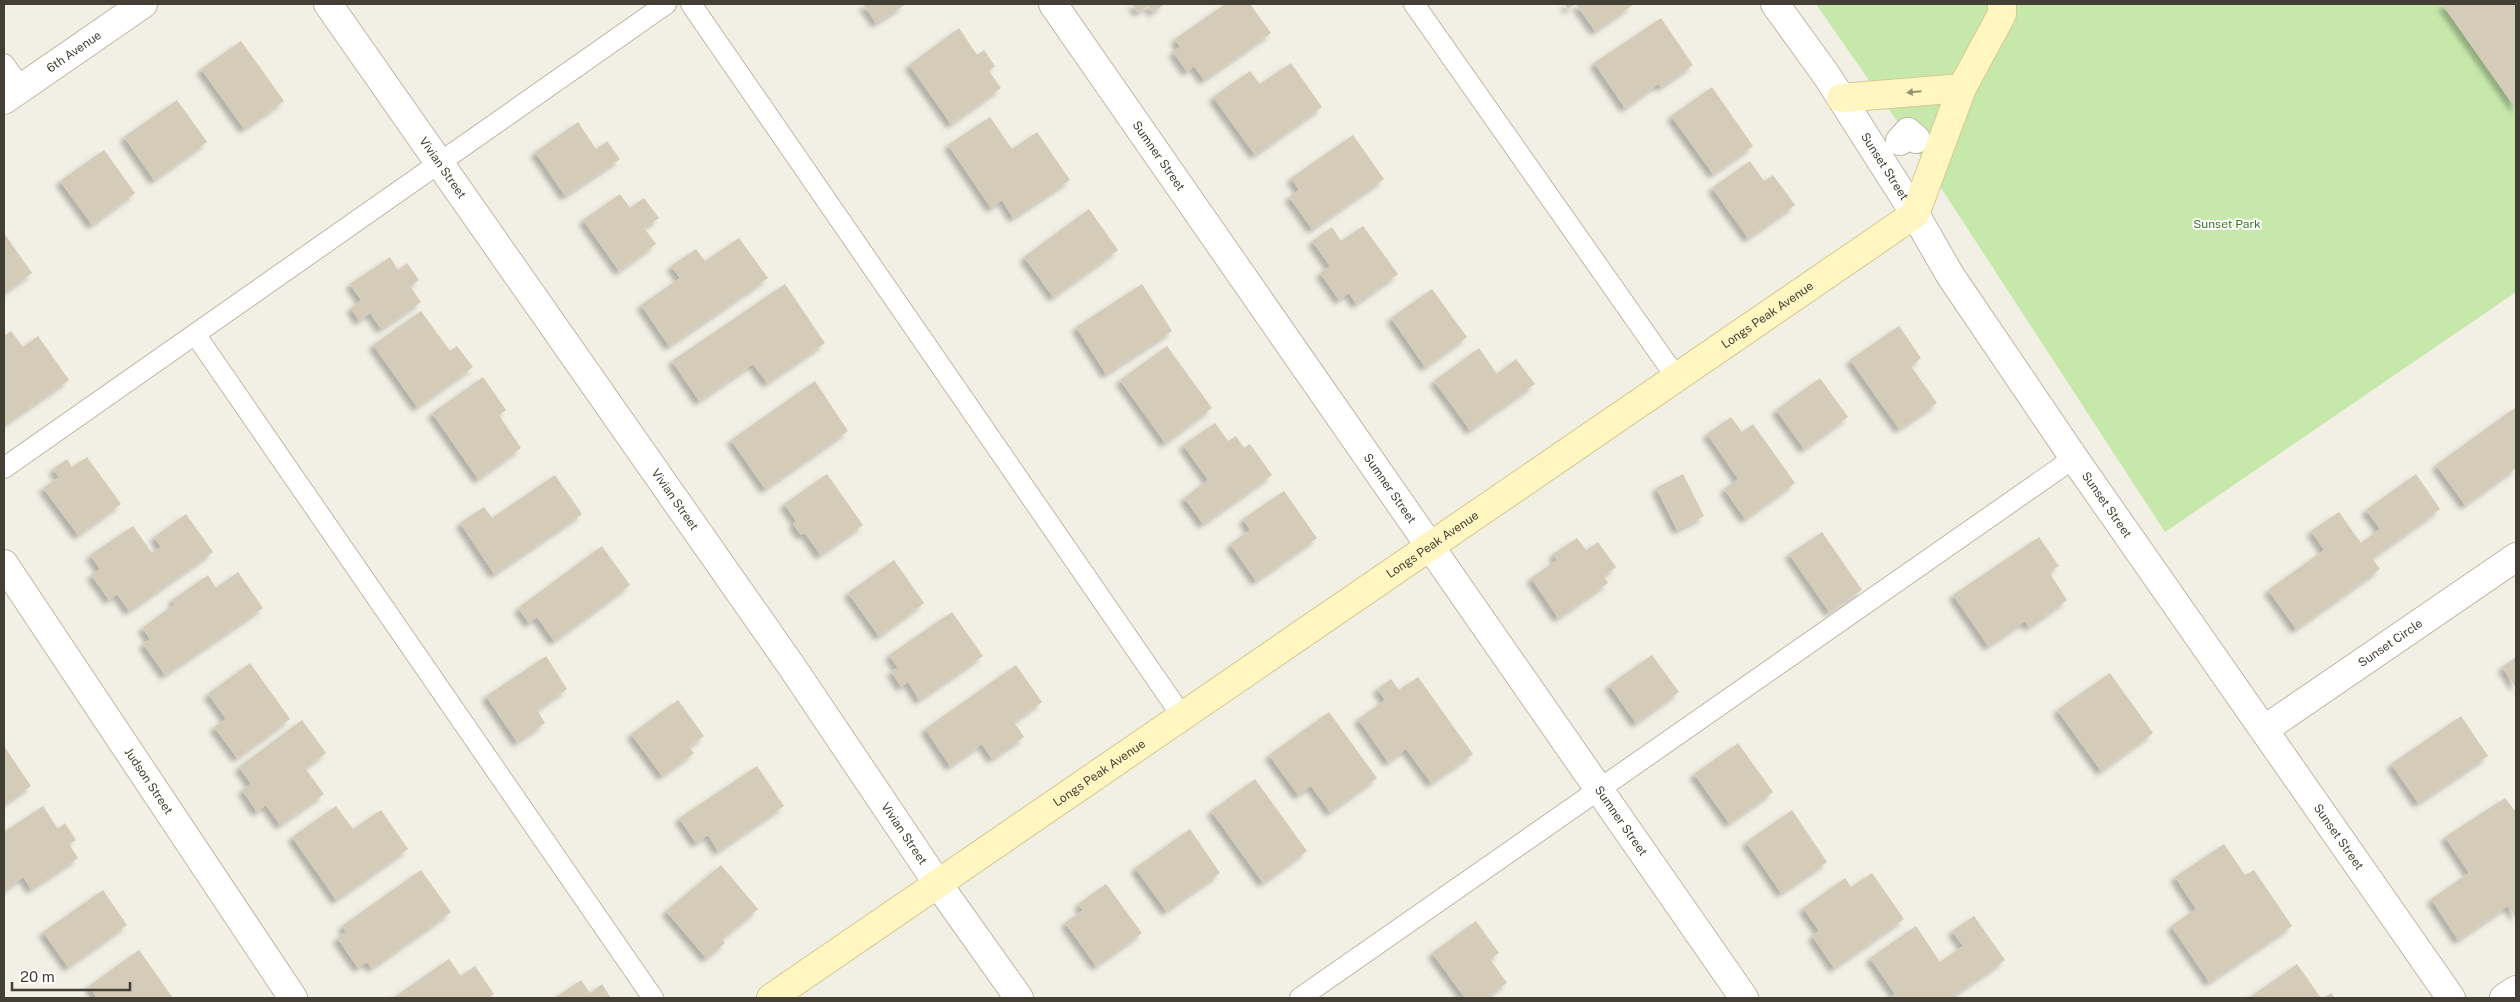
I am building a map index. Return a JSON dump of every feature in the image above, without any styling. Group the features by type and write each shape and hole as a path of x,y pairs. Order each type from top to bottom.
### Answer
{"street":[{"name":"6th Avenue","path":"12,94 143,4"},
{"name":"Vivian Street","path":"328,4 790,664 938,884 1019,998"},
{"name":"Sumner Street","path":"1054,4 1744,998"},
{"name":"Sunset Street","path":"1774,4 1841,98 1915,214 1950,275 2074,458 2451,998"},
{"path":"1915,214 1962,88 2002,9"},
{"path":"1841,98 1962,88"},
{"name":"Longs Peak Avenue","path":"771,998 1915,214"},
{"name":"Sunset Circle","path":"2265,729 2516,557"},
{"name":"Judson Street","path":"4,564 293,998"},
{"path":"2504,998 2516,990"}],"lane":[{"path":"4,468 666,4"},
{"path":"692,4 1182,716"},
{"path":"1414,4 1676,377"},
{"path":"4,64 12,94"},
{"path":"195,334 652,998"},
{"path":"1300,998 2074,458"}],"green space":[{"name":"Sunset Park","path":"1816,4 2516,4 2516,292 2165,532 1902,128"}],"building":[{"path":"863,4 906,4 876,23"},
{"path":"1132,4 1165,4 1153,12 1148,6 1138,12"},
{"path":"1225,4 1250,4 1271,33 1204,80 1194,66 1187,72 1173,52 1180,47 1175,39"},
{"path":"1564,4 1576,4 1568,9"},
{"path":"1576,4 1634,4 1595,31"},
{"path":"2442,4 2516,4 2516,109"},
{"path":"1661,18 1693,65 1661,87 1658,84 1625,108 1594,63"},
{"path":"959,28 977,55 984,50 995,66 989,71 1001,88 951,124 909,65"},
{"path":"241,41 284,101 244,129 201,69"},
{"path":"1291,63 1322,107 1255,155 1213,97 1250,71 1260,84"},
{"path":"1712,87 1753,146 1713,174 1671,116"},
{"path":"177,100 207,142 154,180 124,137"},
{"path":"990,117 1012,149 1037,132 1070,180 1013,218 1002,200 991,208 948,145"},
{"path":"578,122 596,149 607,141 620,159 565,196 535,152"},
{"path":"1353,135 1384,179 1312,229 1289,197 1299,190 1291,178"},
{"path":"104,150 135,193 92,225 60,181"},
{"path":"1750,161 1764,181 1773,175 1795,205 1748,238 1712,188"},
{"path":"620,194 630,208 644,198 659,218 644,228 656,244 619,271 583,220"},
{"path":"1089,209 1118,250 1053,297 1024,257"},
{"path":"1363,226 1398,274 1356,304 1349,293 1339,300 1320,273 1330,266 1312,241 1332,227 1341,241"},
{"path":"4,233 32,273 4,293"},
{"path":"739,238 768,278 669,346 641,305 680,278 671,266 696,249 705,261"},
{"path":"390,257 398,270 407,263 419,280 410,286 421,302 381,329 370,313 359,321 351,308 361,300 350,284"},
{"path":"785,284 825,343 767,383 753,364 699,401 672,361"},
{"path":"1142,284 1172,331 1106,374 1076,327"},
{"path":"1432,289 1467,337 1425,367 1391,318"},
{"path":"421,311 450,351 457,346 473,367 417,407 373,345"},
{"path":"1899,326 1921,358 1911,366 1937,403 1899,429 1850,360"},
{"path":"11,331 23,347 38,336 69,380 5,424 4,336"},
{"path":"1167,346 1212,408 1165,443 1120,380"},
{"path":"1479,348 1497,374 1516,359 1535,384 1470,430 1434,381"},
{"path":"483,377 506,410 499,415 521,448 478,479 432,413"},
{"path":"1820,378 1848,417 1804,449 1776,410"},
{"path":"815,381 848,431 765,489 731,440"},
{"path":"2516,407 2516,468 2465,505 2436,465"},
{"path":"1731,417 1742,432 1753,424 1795,483 1745,519 1724,489 1738,479 1707,434"},
{"path":"1215,423 1228,441 1236,436 1244,448 1250,444 1272,475 1203,524 1184,498 1208,480 1183,445"},
{"path":"87,457 121,504 78,535 43,488 59,477 53,469 67,459 72,467"},
{"path":"827,474 863,525 820,555 805,533 801,535 793,524 796,521 784,504"},
{"path":"1683,474 1704,516 1677,530 1656,488"},
{"path":"2416,474 2440,509 2372,558 2380,569 2296,629 2268,590 2324,550 2311,531 2339,512 2361,543 2380,529 2366,510"},
{"path":"555,475 582,514 494,574 460,523 484,507 492,518"},
{"path":"1284,491 1317,538 1256,581 1230,544 1250,530 1243,519"},
{"path":"186,514 213,552 129,611 117,594 109,600 91,575 100,569 90,555 133,526 152,553 161,547 154,537"},
{"path":"1822,532 1862,590 1829,612 1789,554"},
{"path":"2039,537 2059,566 2049,572 2067,600 2029,627 2025,621 1988,646 1953,595"},
{"path":"1577,538 1586,550 1598,542 1616,567 1604,576 1608,583 1558,618 1531,578 1557,560 1553,554"},
{"path":"602,546 630,585 554,641 537,617 529,623 518,608"},
{"path":"894,560 924,603 879,636 848,593"},
{"path":"238,572 263,608 165,675 143,644 150,639 142,628 175,604 172,600 208,575 216,588"},
{"path":"952,612 983,656 919,700 908,682 901,687 891,671 898,668 889,655"},
{"path":"1652,655 1679,692 1636,723 1609,685"},
{"path":"546,656 567,689 537,710 545,723 517,742 486,696"},
{"path":"2516,657 2516,688 2502,667"},
{"path":"250,663 290,719 237,758 214,727 226,719 208,694"},
{"path":"1016,665 1042,702 1014,722 1024,737 992,759 982,744 950,766 925,729"},
{"path":"2110,673 2153,733 2101,771 2057,710"},
{"path":"1418,677 1473,754 1431,783 1406,749 1388,762 1358,719 1385,700 1377,689 1391,679 1399,690"},
{"path":"678,700 704,736 689,747 694,753 662,776 631,734"},
{"path":"1329,712 1377,778 1330,812 1311,786 1298,795 1269,755"},
{"path":"2461,716 2488,756 2418,803 2391,764"},
{"path":"302,720 326,753 305,768 324,794 280,825 266,805 257,812 242,790 251,784 239,767"},
{"path":"1738,743 1773,792 1729,823 1694,774"},
{"path":"4,746 31,786 4,804"},
{"path":"757,766 784,806 718,851 708,835 696,843 679,818"},
{"path":"1255,779 1307,851 1263,883 1211,811"},
{"path":"2505,798 2516,812 2516,918 2508,906 2458,940 2431,899 2469,873 2445,837"},
{"path":"43,806 58,829 65,823 76,840 69,844 78,858 31,889 23,877 4,891 4,832"},
{"path":"336,806 353,829 381,810 408,849 336,900 292,837"},
{"path":"1792,810 1827,862 1781,893 1746,842"},
{"path":"1190,829 1220,873 1166,911 1135,868"},
{"path":"2224,844 2245,875 2254,870 2292,926 2209,982 2171,926 2196,909 2175,877"},
{"path":"721,865 758,909 722,939 725,943 706,958 666,911"},
{"path":"421,870 451,912 372,968 367,962 358,968 337,938 346,932 342,926"},
{"path":"1872,873 1904,919 1834,968 1812,936 1819,931 1803,908 1845,878 1851,887"},
{"path":"1106,884 1142,933 1096,966 1065,923 1083,910 1078,904"},
{"path":"103,890 127,925 68,967 43,932"},
{"path":"1974,916 2005,960 1950,998 1889,998 1895,994 1870,958 1916,926 1940,962 1963,946 1952,931"},
{"path":"1476,921 1499,953 1490,959 1507,983 1485,998 1465,998 1432,953"},
{"path":"139,950 173,998 97,998 89,986"},
{"path":"449,959 461,976 475,966 494,994 488,998 393,998"},
{"path":"2297,964 2321,998 2249,998"},
{"path":"581,980 590,993 602,984 611,998 556,997"},
{"path":"2331,993 2335,998 2324,998"}]}
